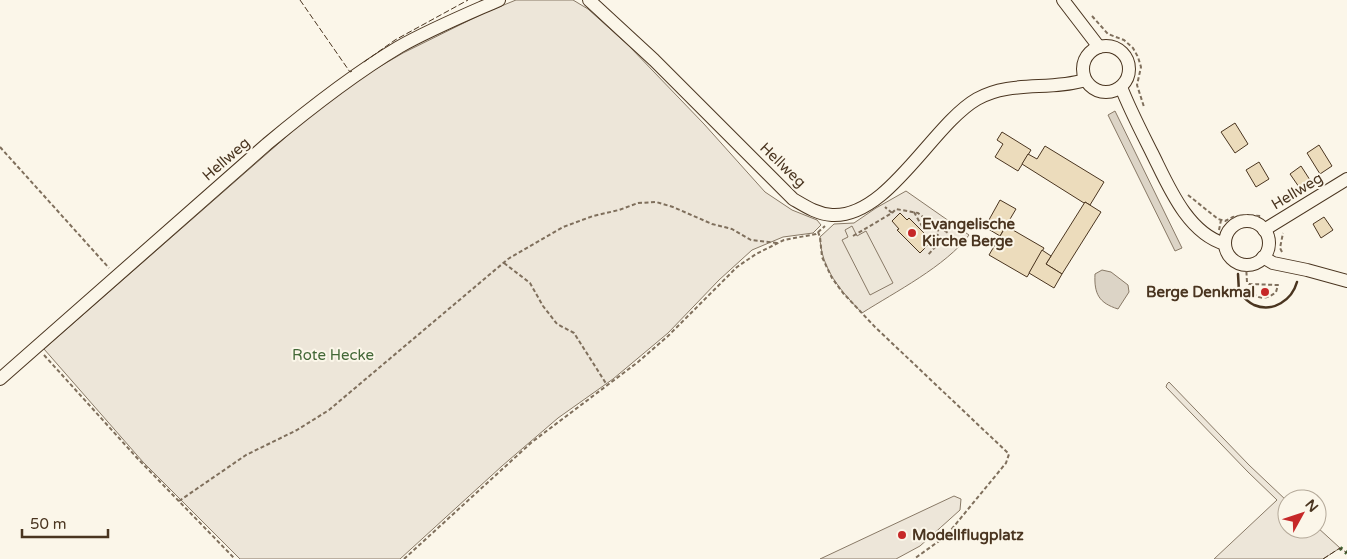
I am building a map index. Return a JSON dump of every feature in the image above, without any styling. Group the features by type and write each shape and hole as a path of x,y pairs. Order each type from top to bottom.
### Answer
{"street":[{"name":"Hellweg","path":"0,379 308,110 400,47 428,32 499,0"},
{"name":"Hellweg","path":"589,0 654,60 793,199 818,212 831,215"},
{"path":"1063,0 1099,47"},
{"path":"1112,46 1123,53 1129,70 1121,87 1108,92 1094,89 1085,80 1083,71 1083,63 1086,56 1092,50 1099,47 1112,46"},
{"path":"831,215 852,212 877,197 902,174 956,114 977,98 999,90 1071,85 1085,80"},
{"path":"1121,87 1175,198 1200,229 1212,238 1225,244"},
{"name":"Hellweg","path":"1264,230 1347,180"},
{"path":"1253,222 1264,230 1269,244 1264,257 1252,264 1246,265 1229,256 1225,244 1229,231 1240,223 1253,222"},
{"path":"1264,257 1273,264 1307,270 1347,281"}],"path":[{"path":"1090,14 1108,34 1124,40 1133,48 1138,57 1140,67 1138,85 1146,111"},
{"path":"0,147 117,277"},
{"path":"1186,193 1218,219 1225,220 1244,215 1260,217 1270,214 1283,234 1280,248 1284,254"},
{"path":"877,197 892,213"},
{"path":"179,501 246,454 297,430 329,410 504,263 520,251 563,227 638,203 656,202 673,207 712,224 732,229 751,240 778,243"},
{"path":"853,236 896,209 918,213 938,229 944,230 953,237"},
{"path":"914,212 923,228"},
{"path":"404,559 532,442 638,362 668,336 737,267 784,240 816,234 830,220 831,215"},
{"path":"927,256 937,245 938,229"},
{"path":"818,232 822,256 832,278 843,293 875,327 1009,454 1006,463 946,536 914,559"},
{"path":"504,263 530,283 543,306 557,324 574,333 607,385"},
{"path":"1246,265 1247,282 1251,284 1278,285 1276,292 1270,297 1258,298 1252,292 1251,284"},
{"path":"37,347 138,460 235,559"}],"green space":[{"name":"Rote Hecke","path":"516,0 573,0 588,9 629,46 704,124 765,192 792,210 817,220 821,225 813,233 783,237 752,250 719,280 668,333 613,379 558,418 400,559 240,559 143,462 44,349 311,115 367,74 403,53 484,13"},
{"path":"906,191 969,235 934,268 862,313 840,288 828,269 821,249 820,237 834,224 854,223"},
{"path":"1169,382 1277,492 1277,500 1166,387"},
{"name":"Modellflugplatz","path":"954,496 961,499 960,510 920,546 896,559 820,559"},
{"path":"1277,500 1277,539 1327,539 1327,536 1340,548 1323,559 1214,559"}],"shaded area":[{"path":"1115,111 1182,248 1175,251 1108,115"},
{"path":"852,226 857,236 866,231 893,283 870,295 842,240 848,237 845,230"},
{"path":"1102,270 1111,272 1128,285 1129,292 1118,309 1106,304 1099,297 1095,274"}],"building":[{"path":"1235,123 1248,144 1235,153 1221,132"},
{"path":"1002,132 1031,150 1018,171 995,157 1003,144 997,140"},
{"path":"1319,145 1332,166 1320,174 1307,153"},
{"path":"1045,146 1104,182 1090,205 1022,164 1028,154 1037,159"},
{"path":"1259,162 1269,179 1256,187 1246,170"},
{"path":"1301,166 1310,180 1299,187 1290,174"},
{"path":"1000,200 1016,209 1000,236 985,227"},
{"path":"1085,202 1101,212 1062,274 1046,264"},
{"name":"Evangelische Kirche Berge","path":"900,213 907,220 909,218 932,241 920,253 897,230 899,229 892,221"},
{"path":"1324,217 1333,230 1321,238 1313,224"},
{"path":"1006,226 1044,248 1027,277 989,255"},
{"path":"1042,250 1051,256 1046,264 1062,274 1054,288 1029,273"}],"hedge":[{"path":"1340,548 1347,553"}],"fence":[{"path":"300,0 350,72 352,71"},
{"path":"364,62 395,40 468,0"},
{"path":"1323,559 1340,548 1347,553"}],"wall":[{"path":"1238,274 1239,292 1254,305 1261,307 1275,306 1281,303 1291,294 1297,282"}],"place":[{"name":"Evangelische Kirche Berge","path":"912,233"},
{"name":"Berge Denkmal","path":"1265,292"},
{"name":"Modellflugplatz","path":"902,535"}]}
